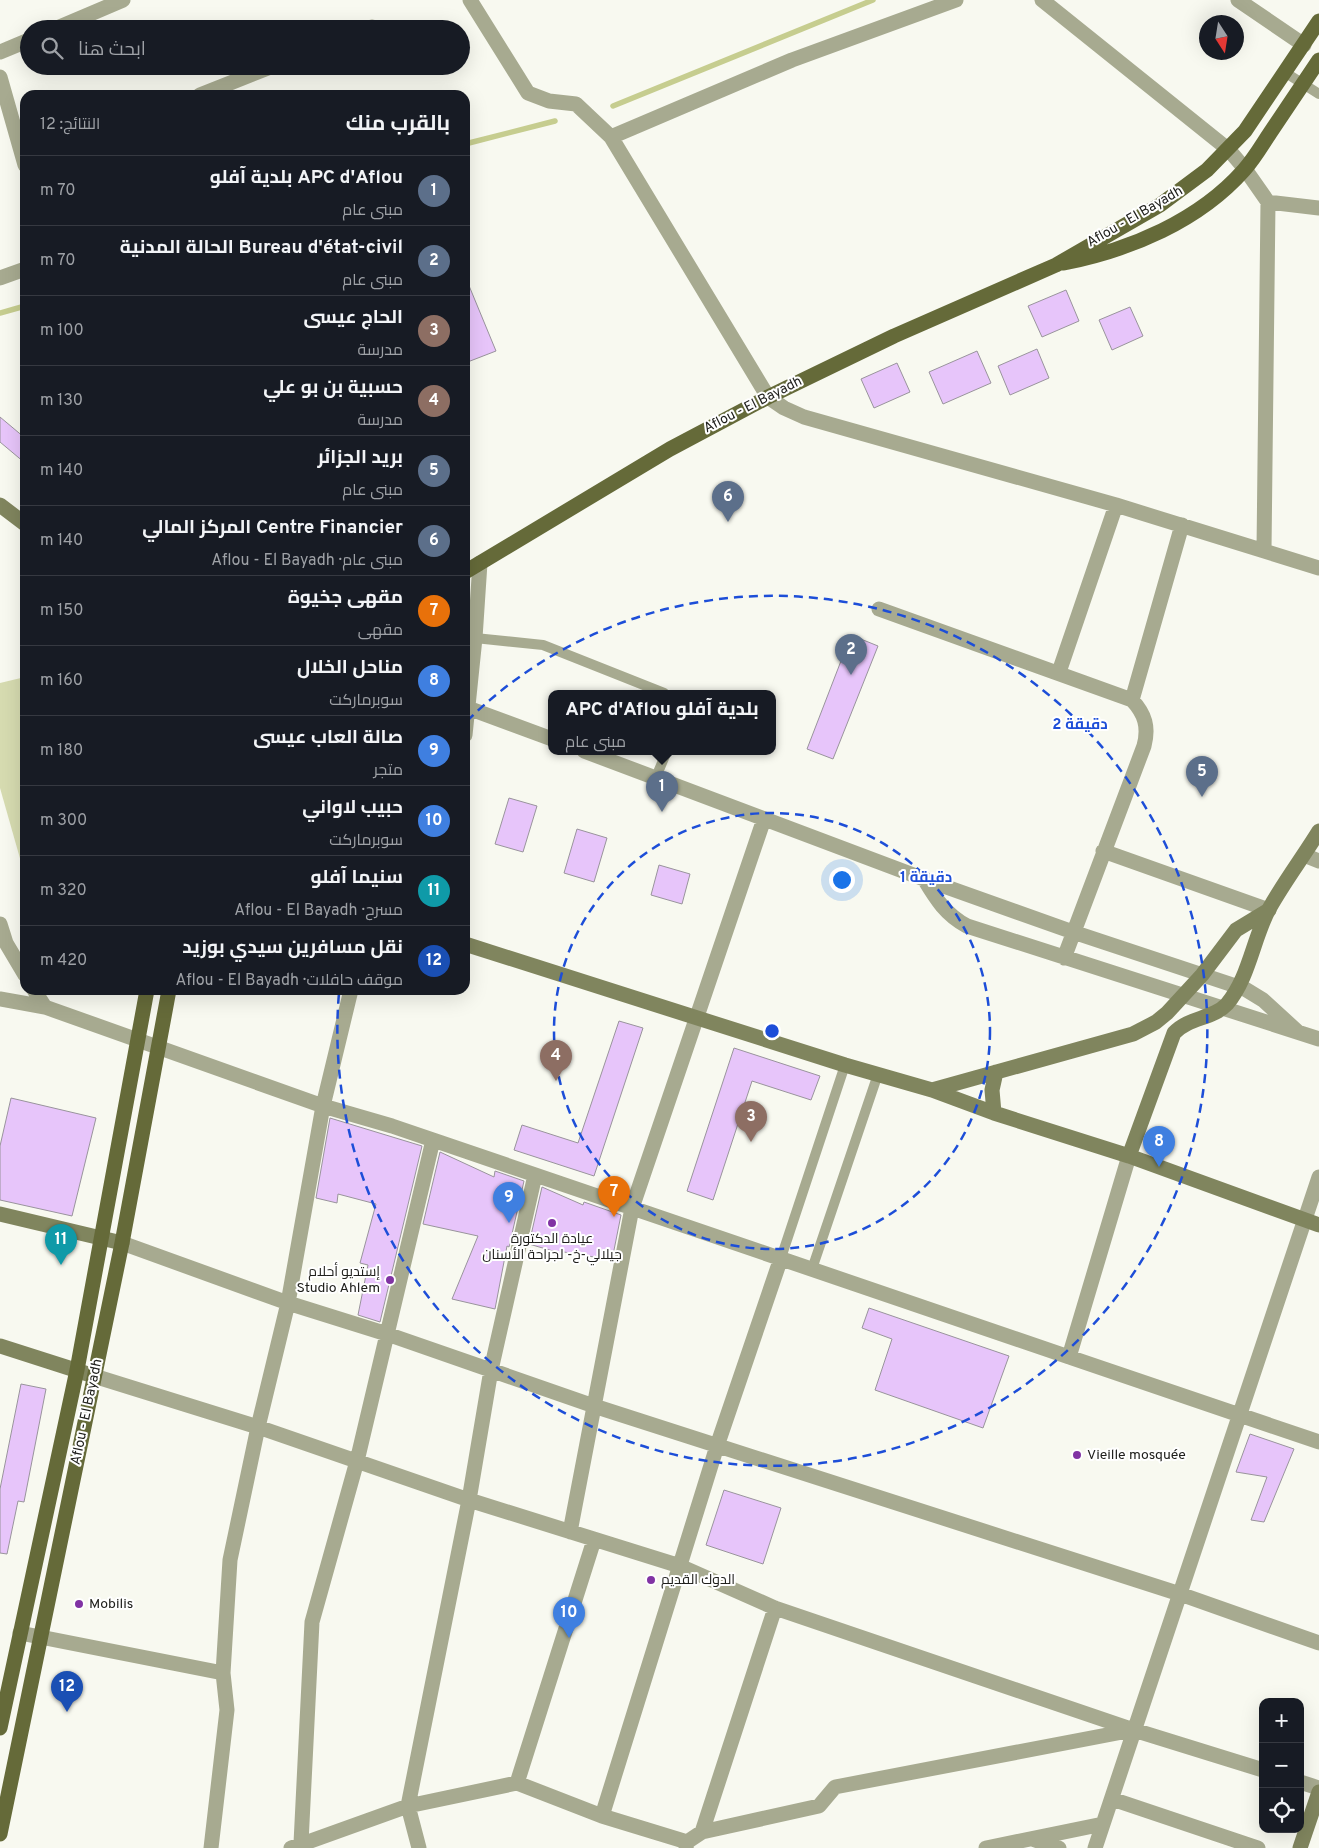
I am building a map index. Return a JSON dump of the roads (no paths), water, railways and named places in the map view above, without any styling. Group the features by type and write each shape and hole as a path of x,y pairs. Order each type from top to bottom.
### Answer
{"main road":[{"name":"Aflou - El Bayadh","path":"470,569 574,504 670,449 768,397 885,340 1056,265 1168,200 1207,170 1229,150 1260,112 1319,22"},
{"name":"Aflou - El Bayadh","path":"1056,265 1091,258 1173,226 1206,205 1245,169 1319,60"},
{"name":"Aflou - El Bayadh","path":"0,1728 77,1370 102,1239 136,1039 146,995"},
{"name":"Aflou - El Bayadh","path":"0,1834 5,1784 40,1637 122,1243 168,995"}],"street":[{"path":"77,20 123,0"},
{"path":"470,0 528,93 549,101 576,104 611,137 768,397 784,408 804,416 1116,505 1319,568"},
{"path":"611,137 792,60 956,0"},
{"path":"1042,0 1229,150 1268,202 1264,550"},
{"path":"1238,0 1304,45"},
{"path":"0,52 20,44"},
{"path":"213,90 250,75"},
{"path":"0,77 20,147"},
{"path":"1268,202 1319,208"},
{"path":"0,278 20,271"},
{"path":"0,505 20,520"},
{"path":"1059,672 1116,505"},
{"path":"1132,700 1182,525"},
{"path":"470,637 480,563"},
{"path":"879,609 1059,672 1132,700 1144,716 1146,736 1064,958"},
{"path":"470,709 548,738"},
{"path":"595,755 924,879 1074,932 1238,986 1257,996 1298,1032"},
{"path":"570,1532 632,1208 764,819"},
{"path":"1070,1357 1129,1156 1174,1033 1188,1021 1222,1008 1238,986 1269,910 1319,831"},
{"path":"1104,851 1269,910"},
{"path":"1304,855 1319,861"},
{"path":"924,879 940,906 960,922 1064,958 1319,1039"},
{"path":"932,1090 1133,1034 1156,1022 1202,975 1236,930 1269,910"},
{"path":"0,924 6,943 20,967"},
{"path":"470,946 698,1016 845,1065 932,1090 994,1113 1129,1156 1312,1223"},
{"path":"37,995 45,1007"},
{"path":"211,1848 227,1710 223,1673 230,1560 258,1427 288,1303 323,1106 350,995"},
{"path":"0,999 45,1007 323,1106 433,1140 1319,1442"},
{"path":"994,1113 992,1090 996,1072"},
{"path":"433,1140 357,1461 312,1622 296,1846 408,1806 517,1783 602,1816 687,1845 702,1832 819,1806 835,1786 1134,1730"},
{"path":"419,1848 408,1806 469,1500 491,1370 535,1175"},
{"path":"1095,1848 1239,1414 1312,1223 1319,1177"},
{"path":"0,1214 122,1243 288,1303 387,1334 594,1406 1180,1594 1319,1642"},
{"path":"602,1816 717,1446 781,1258"},
{"path":"0,1346 258,1427 469,1500 680,1566 775,1608 1134,1730 1259,1769"},
{"path":"517,1783 594,1540"},
{"path":"702,1832 775,1608"},
{"path":"20,1633 223,1673"},
{"path":"1304,1783 1319,1788"},
{"path":"1300,1848 1319,1792"},
{"path":"1112,1799 1258,1848"},
{"path":"994,1847 1103,1824"},
{"path":"1032,1839 1059,1848"}],"lane":[{"path":"1286,73 1319,94"},
{"path":"470,637 542,645 656,690"},
{"path":"656,777 665,755"},
{"path":"781,1258 845,1065"},
{"path":"812,1269 878,1074"}],"waterway":[{"path":"613,106 873,0"},
{"path":"470,143 555,121"},
{"path":"0,313 20,307"}],"place":[{"name":"Centre Financier المركز المالي","path":"728,522"},
{"name":"Bureau d'état-civil الحالة المدنية","path":"851,675"},
{"name":"بريد الجزائر","path":"1202,797"},
{"name":"APC d'Aflou بلدية آفلو","path":"662,812"},
{"name":"حسبية بن بو علي","path":"556,1081"},
{"name":"الحاج عيسى","path":"751,1142"},
{"name":"مناحل الخلال","path":"1159,1167"},
{"name":"مقهى جخيوة","path":"614,1217"},
{"name":"صالة العاب عيسى","path":"509,1223"},
{"name":"عيادة الدكتورة جيلالي-خ- لجراحة الأسنان","path":"552,1223"},
{"name":"سنيما آفلو","path":"61,1265"},
{"name":"إستديو أحلام Studio Ahlem","path":"390,1280"},
{"name":"Vieille mosquée","path":"1077,1455"},
{"name":"الدوك القديم","path":"651,1580"},
{"name":"Mobilis","path":"79,1604"},
{"name":"حبيب لاواني","path":"569,1638"},
{"name":"نقل مسافرين سيدي بوزيد","path":"67,1712"}]}
